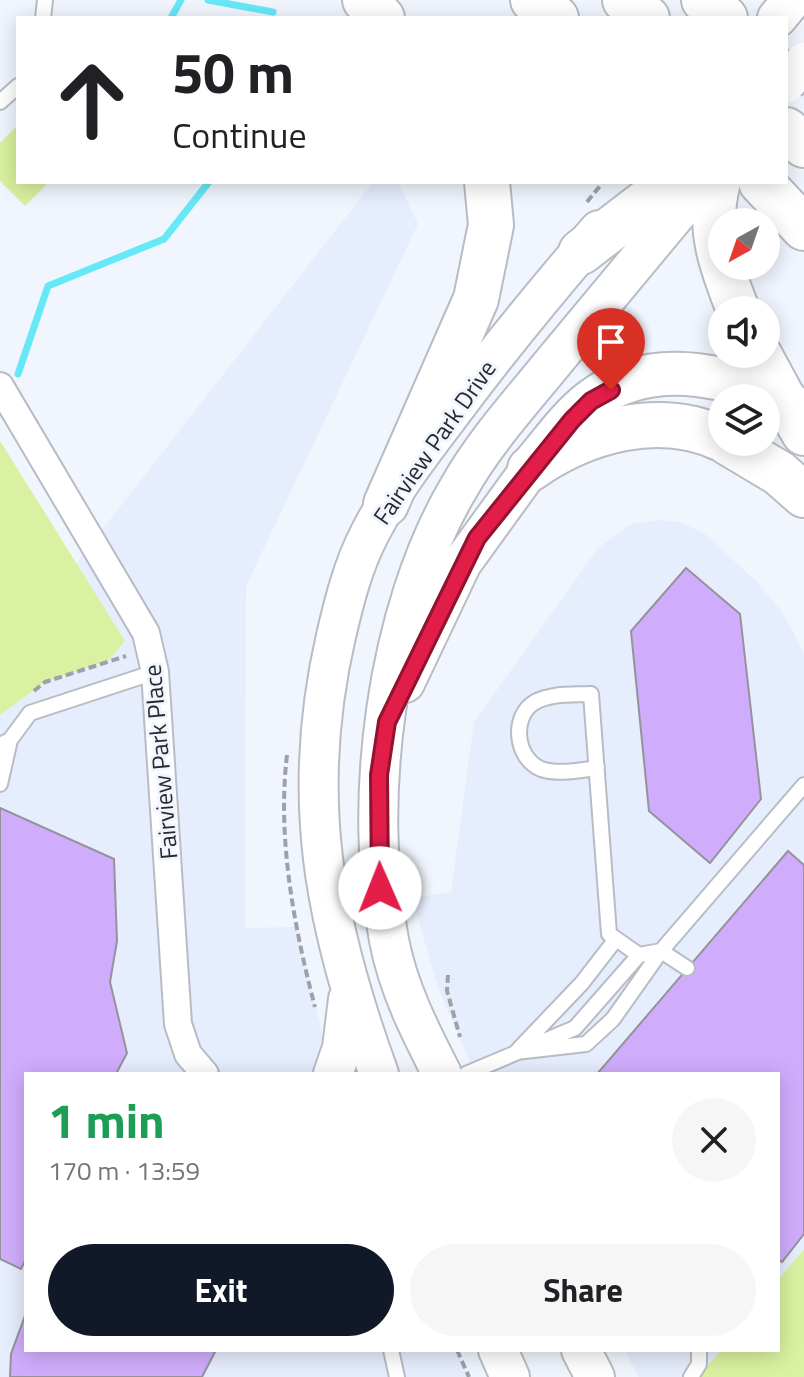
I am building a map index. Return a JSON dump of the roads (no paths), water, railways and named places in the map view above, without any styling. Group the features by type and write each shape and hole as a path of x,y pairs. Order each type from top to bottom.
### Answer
{"highway":[{"path":"365,0 380,16"},
{"path":"533,0 553,16"},
{"path":"625,0 645,16"},
{"path":"650,0 663,16"},
{"path":"704,0 723,16"},
{"path":"788,69 804,82"},
{"path":"788,132 804,145"},
{"path":"386,504 415,430 476,299 491,225 487,184"},
{"path":"765,185 804,228"},
{"path":"581,252 701,186"},
{"path":"530,469 561,447 599,434 638,426 676,426 708,436"},
{"path":"750,456 779,473 804,495"}],"main road":[{"path":"779,16 792,0"},
{"path":"788,81 804,62"},
{"name":"Fairview Park Drive","path":"378,1072 349,989 329,906 318,839 321,726 329,668 349,587 368,537 386,504 465,394 638,184"},
{"path":"765,185 804,217"},
{"path":"701,186 715,243 733,296"},
{"name":"Fairview Park Drive","path":"441,1072 402,990 380,888 379,775 396,649 413,583 432,536 492,437 701,186"},
{"path":"769,368 798,416"},
{"path":"387,722 462,563 530,469 591,401 645,379 705,375 732,380 798,416"},
{"path":"334,1072 342,1048 349,989"},
{"path":"499,1352 510,1377"},
{"path":"582,1352 595,1377"}],"street":[{"name":"Fairview Park Place","path":"0,386 146,633 147,675 178,1024 188,1054 203,1072"}],"lane":[{"path":"0,102 16,88"},
{"path":"0,784 5,743 30,713 147,675"},
{"path":"597,768 561,772 539,768 525,755 518,737 521,718 533,703 553,696 591,694 597,768 609,934 639,955"},
{"path":"516,1052 586,1044 613,1019 661,951 804,785"},
{"path":"516,1052 582,983 616,939"},
{"path":"471,1072 575,1028 639,955 661,951 687,968"},
{"path":"391,1352 397,1377"},
{"path":"691,1377 699,1364 699,1352"}],"waterway":[{"path":"172,16 181,0"},
{"path":"208,0 273,12"},
{"path":"18,374 48,286 164,239 207,184"}]}
